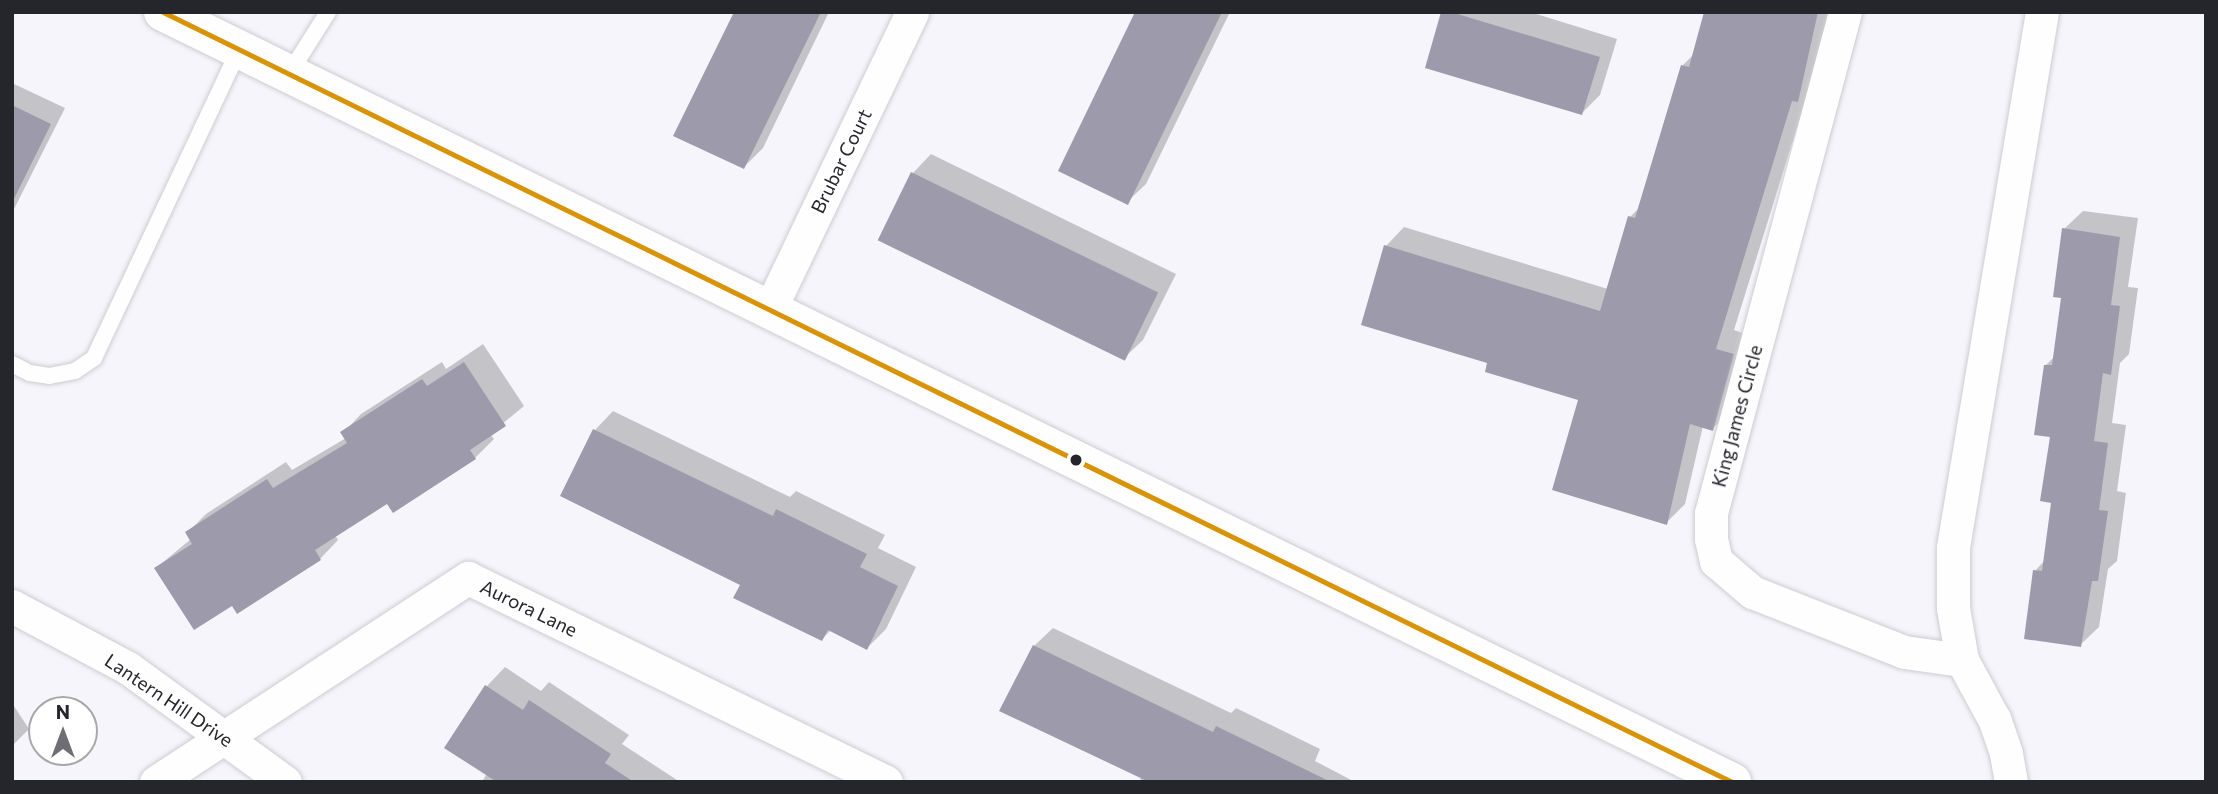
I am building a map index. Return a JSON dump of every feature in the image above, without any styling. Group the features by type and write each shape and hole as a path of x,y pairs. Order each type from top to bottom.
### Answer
{"main road":[{"path":"177,15 239,50 1732,782"}],"street":[{"name":"Brubar Court","path":"770,309 912,12"},
{"name":"King James Circle","path":"1845,12 1711,513 1710,538 1716,561 1752,592 1904,652 1962,660"},
{"path":"2011,782 2006,753 1994,719 1962,660 1953,608 1953,547 2042,12"},
{"name":"Aurora Lane","path":"156,782 468,578 886,782"},
{"name":"Lantern Hill Drive","path":"12,606 128,668 285,782"}],"lane":[{"path":"289,74 328,12"},
{"path":"12,364 30,373 49,376 75,371 94,358 239,50"}],"building":[{"path":"734,12 821,12 744,169 673,136"},
{"path":"1135,12 1222,12 1128,205 1058,171"},
{"path":"1441,12 1451,12 1600,57 1582,115 1425,68"},
{"path":"1704,12 1818,12 1798,102 1792,101 1716,349 1734,354 1713,431 1690,424 1667,525 1552,490 1578,400 1485,372 1487,363 1361,325 1384,245 1600,311 1628,216 1635,218 1681,65 1689,67"},
{"path":"12,105 51,124 12,203"},
{"path":"911,172 1158,293 1125,361 878,240"},
{"path":"2062,228 2120,237 2111,305 2120,306 2111,375 2103,373 2094,441 2108,443 2099,510 2108,511 2098,581 2092,581 2081,647 2024,639 2033,570 2042,571 2051,503 2040,501 2050,437 2034,435 2044,365 2052,365 2061,298 2053,297"},
{"path":"464,362 506,426 470,450 476,459 393,513 387,504 315,550 321,560 237,614 232,606 194,630 154,568 192,544 185,532 267,479 273,488 347,443 340,432 422,379 427,386"},
{"path":"593,429 773,516 776,509 867,554 860,567 898,586 867,650 828,630 822,641 733,598 740,585 560,496"},
{"path":"1033,645 1213,732 1216,726 1331,782 1149,782 999,711"},
{"path":"485,685 523,710 529,700 611,754 605,763 634,782 497,782 444,748"}],"transit line":[{"path":"163,12 1732,782"}]}
